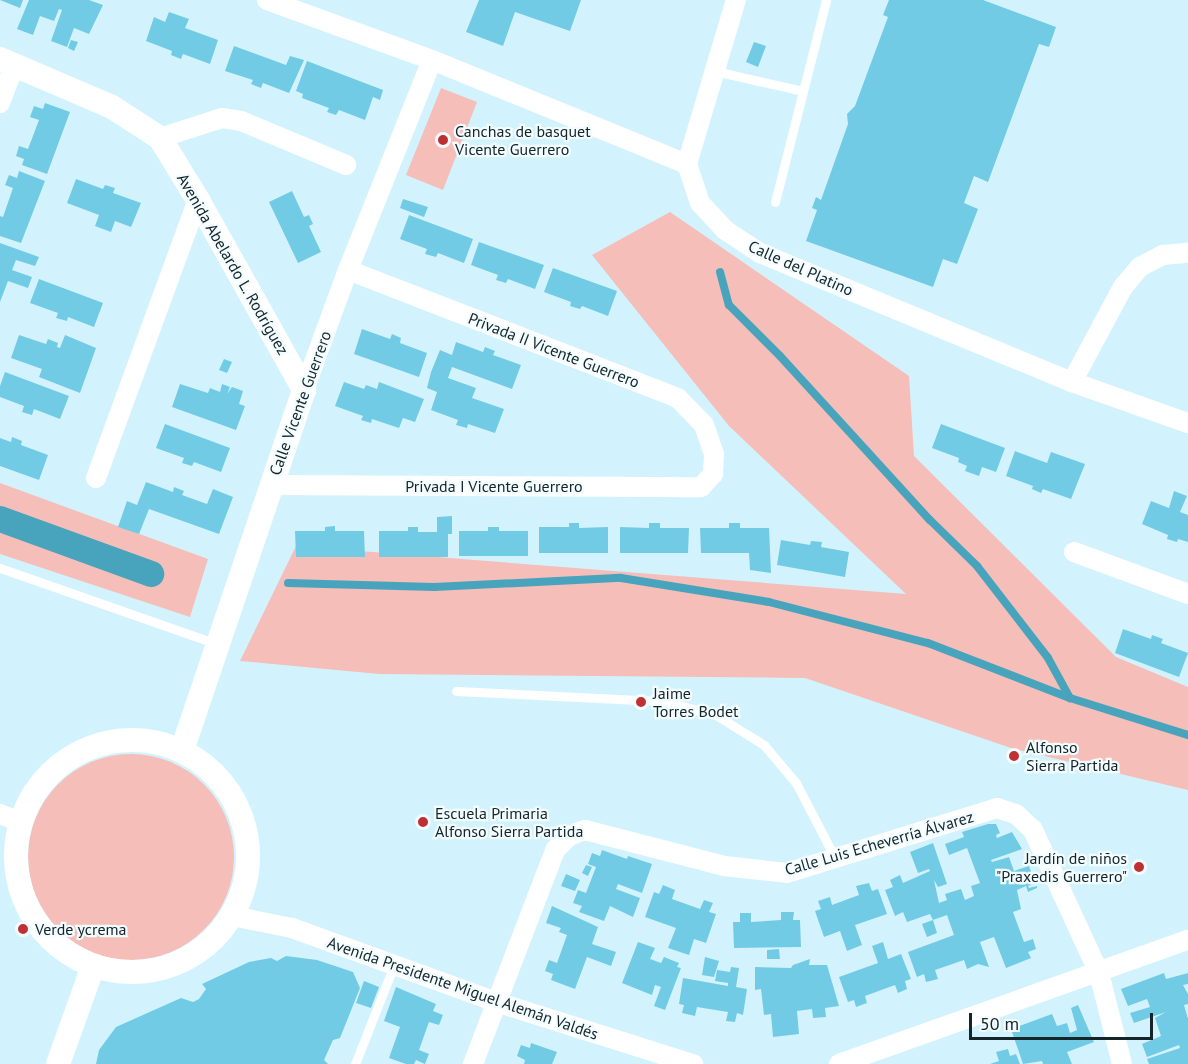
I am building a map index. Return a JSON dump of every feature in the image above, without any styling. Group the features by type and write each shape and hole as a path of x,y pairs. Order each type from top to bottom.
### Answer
{"street":[{"path":"267,0 432,60 687,164 736,0"},
{"name":"Calle Vicente Guerrero","path":"182,751 304,390 348,270 432,60"},
{"path":"0,103 7,62"},
{"name":"Avenida Abelardo L. Rodríguez","path":"7,62 112,107 160,138 198,200 304,390"},
{"path":"160,138 222,118 241,121 346,165"},
{"name":"Calle del Platino","path":"687,164 700,203 725,230 760,253 1072,382 1188,423"},
{"path":"96,478 198,200"},
{"path":"1072,382 1123,287 1140,267 1163,255 1188,253"},
{"name":"Privada II Vicente Guerrero","path":"348,270 678,398 704,425 714,454 713,474"},
{"name":"Privada I Vicente Guerrero","path":"270,485 701,487 713,474"},
{"path":"1074,552 1188,594"},
{"path":"117,741 150,741 182,751 209,769 230,793 244,823 249,854 245,887 232,916 212,941 195,954 186,960 156,971 124,973 93,966 66,953 44,933 27,908 17,880 10,818 56,767 85,749 117,741"},
{"name":"Calle Luis Echeverría Álvarez","path":"472,1064 555,850 568,836 585,830 724,866 787,873 997,808 1016,814 1033,830 1099,973 1122,1064"},
{"name":"Avenida Presidente Miguel Alemán Valdés","path":"232,916 292,928 496,1002 693,1064"},
{"path":"839,1064 1188,940"},
{"path":"58,1064 93,966"}],"lane":[{"path":"775,202 826,0"},
{"path":"715,71 803,91"},
{"path":"0,568 217,644"},
{"path":"456,691 664,701 716,715 764,745 796,783 835,858"},
{"path":"355,1064 394,965"}],"shaded area":[{"path":"441,88 477,102 443,190 406,175"},
{"path":"670,212 909,376 914,456 1116,657 1188,687 1188,790 1011,748 805,678 379,674 240,661 296,546 906,594 729,426 592,255"},
{"path":"0,483 208,559 190,617 0,554"},
{"path":"131,754 151,756 170,762 204,784 226,818 232,837 234,857 232,877 226,896 204,930 170,952 151,958 131,960 111,958 92,952 58,930 36,896 30,877 28,857 30,837 36,818 58,784 92,762 111,756"}],"building":[{"path":"0,0 23,0 20,8"},
{"path":"29,0 89,0 103,5 89,34 74,28 67,47 51,41 62,10 59,9 54,21 40,16 33,35 17,29"},
{"path":"479,0 581,0 570,31 515,12 503,46 466,32"},
{"path":"889,0 983,0 1056,27 1049,47 1039,44 988,182 974,176 964,203 978,209 957,264 943,259 933,287 806,241 817,210 812,208 816,197 821,200 848,124 847,114 855,106 888,17 883,15"},
{"path":"169,12 189,19 185,28 218,40 210,64 183,54 181,59 171,55 172,51 146,41 154,17 165,22"},
{"path":"71,40 78,42 74,51 68,48"},
{"path":"754,42 766,46 758,67 746,62"},
{"path":"234,46 286,65 290,56 304,60 289,93 263,83 261,88 251,84 253,80 225,71"},
{"path":"307,61 383,90 380,100 373,97 365,120 339,110 336,115 327,112 329,108 302,98 303,94 296,91"},
{"path":"45,103 70,112 47,174 22,165 24,159 16,156 19,146 28,149 39,120 30,117 34,106 43,109"},
{"path":"19,171 45,181 21,243 0,236 0,216 3,217 13,188 5,185 9,175 17,178"},
{"path":"76,179 103,189 105,185 115,188 113,193 141,203 131,227 115,221 111,232 95,226 99,215 67,203"},
{"path":"292,191 304,217 309,215 313,224 309,226 321,252 298,263 269,202"},
{"path":"403,199 428,207 424,217 400,208"},
{"path":"409,215 473,239 464,263 438,253 436,257 425,254 427,249 400,239"},
{"path":"479,242 544,265 535,289 508,279 506,283 496,280 498,275 471,265"},
{"path":"0,243 39,257 35,266 16,260 12,270 32,277 28,288 8,281 0,302"},
{"path":"553,268 617,291 608,316 582,306 580,309 570,306 571,302 544,292"},
{"path":"39,279 103,303 94,327 68,317 67,321 56,318 58,313 30,303"},
{"path":"362,329 390,339 392,334 401,338 400,343 427,353 419,377 354,354"},
{"path":"19,335 46,344 48,339 58,343 57,347 60,348 65,335 96,348 80,393 39,377 42,369 11,358"},
{"path":"456,342 483,352 485,347 495,351 493,355 521,365 512,389 452,367 448,378 476,388 472,398 504,409 495,433 468,424 467,428 456,425 458,420 431,410 437,392 427,388 431,372 440,350 452,355"},
{"path":"224,359 232,362 227,373 219,370"},
{"path":"5,372 69,396 60,419 34,409 32,415 22,412 24,406 0,397 0,386"},
{"path":"344,382 364,389 366,385 377,389 379,382 424,399 415,422 403,418 399,428 372,419 371,423 361,420 363,416 335,406"},
{"path":"180,384 208,393 210,388 220,392 222,384 230,387 227,394 232,387 243,391 239,404 245,406 236,430 172,407"},
{"path":"165,424 230,448 221,472 194,462 192,466 182,463 184,458 156,448"},
{"path":"941,424 1005,448 996,472 982,467 979,476 965,471 967,466 958,462 959,458 932,448"},
{"path":"12,437 22,441 21,445 48,455 39,480 0,466 0,438 11,442"},
{"path":"1015,451 1047,463 1051,452 1085,464 1071,499 1043,489 1041,493 1032,489 1033,486 1006,476"},
{"path":"146,482 173,492 174,487 184,491 182,495 207,504 213,489 233,497 219,534 149,509 139,534 118,527 127,501 137,505"},
{"path":"1174,491 1187,496 1180,512 1188,515 1188,542 1167,539 1168,535 1142,524 1151,501 1169,508"},
{"path":"452,516 452,534 448,534 448,557 379,557 379,531 408,531 408,527 418,527 418,532 437,532 437,517"},
{"path":"569,523 579,523 579,528 608,527 608,553 539,553 539,527 569,527"},
{"path":"649,523 660,523 660,528 689,528 688,553 620,553 620,527 649,528"},
{"path":"729,523 740,523 740,528 769,528 771,573 750,570 749,553 701,553 700,528 729,528"},
{"path":"335,526 335,531 364,531 365,557 296,557 295,531 325,531 325,527"},
{"path":"488,527 499,527 499,531 528,531 528,556 459,556 459,531 488,531"},
{"path":"781,540 810,545 811,541 822,542 821,547 849,552 845,577 777,565"},
{"path":"1123,629 1151,639 1152,635 1163,639 1161,643 1188,653 1179,677 1115,653"},
{"path":"988,824 996,824 1000,833 996,835 997,838 1012,832 1022,849 991,860 992,862 1009,857 1014,871 1029,866 1035,883 1028,886 1029,888 1037,886 1028,892 1026,886 1017,890 1021,909 1013,912 1024,942 1033,939 1036,949 1028,952 1031,958 1006,968 994,937 980,942 989,967 978,964 967,969 964,960 935,970 938,979 926,982 924,974 917,977 908,952 954,935 947,915 933,920 930,914 907,922 903,912 895,916 885,890 893,887 890,880 900,875 903,883 930,871 929,869 918,873 910,852 933,843 947,884 938,887 934,880 939,903 947,900 945,894 961,889 965,900 974,896 971,886 980,883 967,848 949,855 945,844 964,837 962,832"},
{"path":"602,850 627,859 628,856 652,864 642,893 618,884 616,889 640,898 633,917 610,906 604,921 579,912 582,906 573,903 578,890 586,893 596,867 588,864 592,853 600,856"},
{"path":"586,865 592,867 588,876 582,873"},
{"path":"566,874 580,880 575,891 561,886"},
{"path":"869,883 872,891 878,889 887,914 855,925 862,945 847,951 840,931 824,937 815,911 821,909 818,901 830,897 832,905 859,895 856,886"},
{"path":"663,885 675,890 672,899 700,909 704,900 713,903 709,912 716,914 706,943 694,939 689,955 668,948 676,928 645,917 654,892 659,894"},
{"path":"552,906 598,927 592,944 616,952 611,966 587,957 575,989 551,980 553,974 545,971 549,960 557,963 567,935 559,932 561,928 546,923"},
{"path":"781,912 794,912 793,920 800,920 801,947 734,948 733,922 740,922 740,913 751,913 751,922 781,920"},
{"path":"933,920 937,933 927,937 922,924"},
{"path":"638,942 655,948 650,959 661,963 664,957 679,963 677,967 681,968 665,1010 654,1006 661,987 655,985 652,995 622,983"},
{"path":"883,942 888,959 901,954 911,979 905,981 907,989 898,993 895,985 865,996 867,1003 856,1007 854,1000 848,1002 839,977 878,963 872,946"},
{"path":"779,949 780,959 767,959 767,950"},
{"path":"286,956 317,960 353,972 360,988 340,1038 333,1040 324,1060 328,1064 96,1064 99,1050 116,1027 181,998 193,1002 199,999 206,989 202,984 249,962 271,958 277,961"},
{"path":"705,957 719,961 714,977 702,975"},
{"path":"810,959 809,965 827,965 839,1006 825,1008 826,1017 813,1018 812,1009 797,1011 799,1034 773,1037 771,1014 764,1015 761,989 755,990 755,967 791,968 793,965"},
{"path":"731,967 739,968 736,987 747,989 743,1015 737,1013 735,1022 726,1021 728,1012 697,1007 695,1016 682,1013 684,1005 679,1004 683,978 728,986 728,983 715,981 717,970 730,972"},
{"path":"1164,973 1166,979 1188,973 1188,984 1183,985 1188,994 1188,1004 1184,1005 1188,1019 1188,1064 1149,1064 1147,1059 1180,1048 1179,1045 1147,1057 1142,1044 1161,1036 1155,1018 1166,1012 1134,1023 1130,1013 1150,1007 1147,999 1128,1006 1121,989"},
{"path":"364,981 379,987 371,1008 356,1003"},
{"path":"396,987 436,1004 433,1011 443,1015 439,1025 429,1022 419,1050 429,1054 425,1064 416,1060 414,1064 406,1064 389,1058 400,1027 384,1021"},
{"path":"1078,1005 1094,1042 1067,1052 1072,1064 1043,1064 1042,1061 1023,1064 1011,1029 1052,1014 1057,1026 1067,1023 1070,1033 1077,1030 1071,1008"},
{"path":"531,1043 557,1052 552,1064 524,1064 525,1060 517,1056 521,1045 530,1048"},
{"path":"1008,1049 1010,1056 1016,1054 1020,1064 990,1064 999,1061 996,1052"}],"waterway":[{"path":"720,272 729,305 780,356 930,520 977,566 1048,658 1070,698"},
{"path":"0,519 151,574"},
{"path":"288,583 434,587 621,578 769,602 928,643 1070,698 1188,735"}],"place":[{"name":"Canchas de basquet Vicente Guerrero","path":"443,140"},
{"name":"Jaime Torres Bodet","path":"641,702"},
{"name":"Alfonso Sierra Partida","path":"1014,756"},
{"name":"Escuela Primaria Alfonso Sierra Partida","path":"423,822"},
{"name":"Jardín de niños \"Praxedis Guerrero\"","path":"1139,867"},
{"name":"Verde ycrema","path":"23,929"}]}
